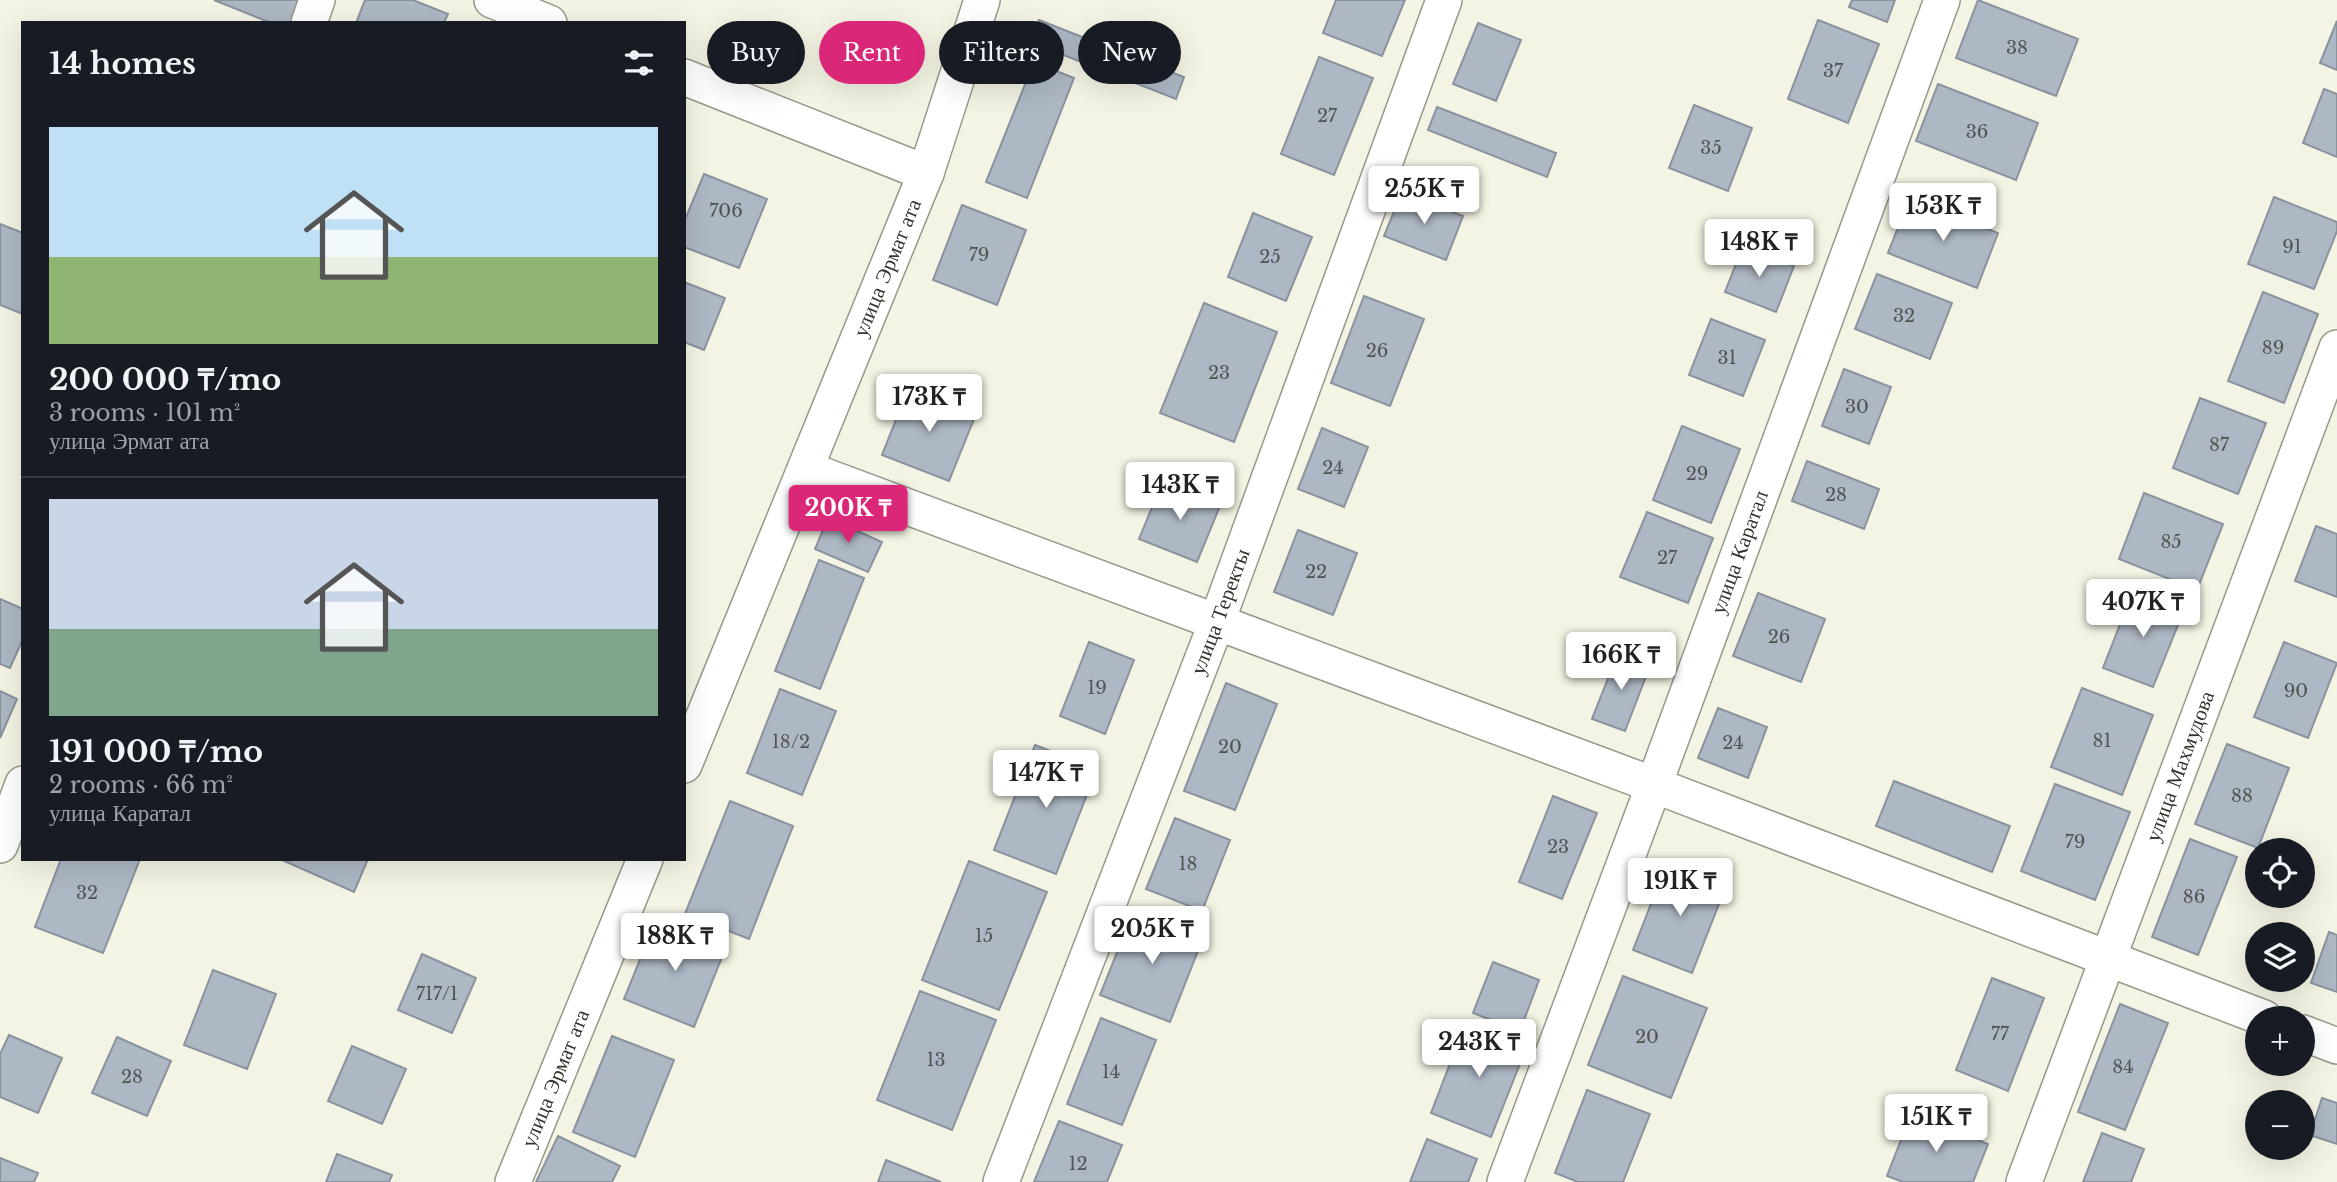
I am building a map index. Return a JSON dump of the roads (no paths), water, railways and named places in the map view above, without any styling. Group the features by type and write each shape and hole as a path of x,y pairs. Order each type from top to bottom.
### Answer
{"street":[{"path":"310,21 317,0"},
{"path":"492,0 544,21"},
{"name":"улица Эрмат ата","path":"686,760 926,173 982,0"},
{"name":"улица Теректы","path":"1001,1182 1216,624 1444,0"},
{"name":"улица Каратал","path":"1505,1182 1942,0"},
{"path":"686,78 926,173"},
{"name":"улица Махмудова","path":"2024,1182 2337,348"},
{"path":"806,469 1654,785 2245,1011"},
{"path":"0,845 21,789"},
{"name":"улица Эрмат ата","path":"513,1182 644,861"},
{"path":"2315,1038 2337,1046"}]}
